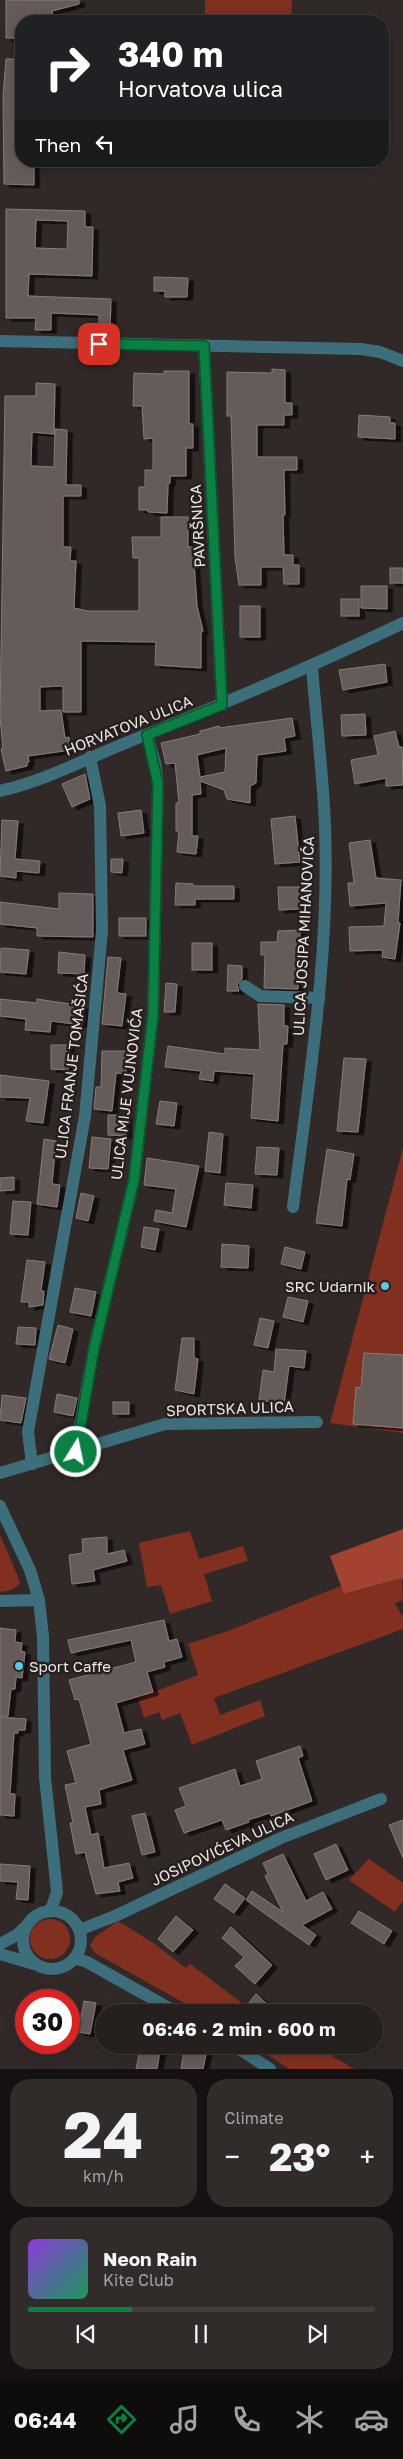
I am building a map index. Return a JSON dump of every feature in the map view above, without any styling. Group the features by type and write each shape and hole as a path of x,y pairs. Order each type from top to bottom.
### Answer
{"street":[{"path":"0,341 361,349 380,352 403,361"},
{"name":"PAVRŠNICA","path":"204,346 222,705"},
{"name":"HORVATOVA ULICA","path":"0,791 33,781 222,705 312,667 403,622"},
{"name":"ULICA JOSIPA MIHANOVIĆA","path":"293,1207 318,998 324,904 325,826 312,667"},
{"name":"ULICA MIJE VUJNOVIĆA","path":"76,1452 94,1348 134,1180 153,1015 158,784 153,754 147,735"},
{"name":"ULICA FRANJE TOMAŠIĆA","path":"32,1464 28,1432 85,1116 102,931 100,806 90,758"},
{"path":"245,986 260,996 318,998"},
{"name":"SPORTSKA ULICA","path":"0,1473 76,1452 165,1424 317,1422"},
{"path":"0,1506 30,1570 39,1600 43,1637 43,1745 57,1892 51,1910"},
{"path":"0,1601 39,1600"},
{"name":"JOSIPOVIĆEVA ULICA","path":"79,1930 115,1916 281,1838 381,1799"},
{"path":"0,1944 17,1935 32,1918 51,1910 66,1914 79,1930 80,1948 75,1958 65,1966 56,1969 44,1968 0,1954"},
{"path":"25,1927 22,1940 23,1948 35,1964"},
{"path":"75,1958 87,1962 162,2004"},
{"path":"247,2054 270,2069"}],"shaded area":[{"path":"205,0 292,0 291,15 205,15"},
{"name":"SRC Udarnik","path":"403,1148 403,1433 330,1423"},
{"path":"403,1529 403,1582 402,1578 344,1594 330,1556"},
{"path":"190,1531 199,1559 243,1546 248,1561 204,1574 212,1601 170,1614 161,1585 147,1587 139,1543"},
{"path":"0,1535 20,1583 11,1590 0,1592"},
{"path":"402,1578 403,1600 395,1603 403,1617 403,1629 214,1698 220,1715 260,1700 265,1716 192,1745 180,1713 162,1720 159,1712 144,1718 138,1698 198,1675 188,1644 225,1632 341,1586 345,1594"},
{"path":"369,1859 403,1883 403,1901 395,1912 349,1880"},
{"path":"50,1919 64,1925 70,1939 64,1953 50,1959 36,1953 30,1939 36,1925"},
{"path":"118,1921 152,1942 186,1968 190,1964 243,2004 186,2004 95,1953 90,1946 95,1937"},
{"path":"266,2054 329,2054 354,2069 289,2069"}],"building":[{"path":"6,0 79,0 79,4 52,11 53,15 15,15 15,38 6,38"},
{"path":"6,59 15,59 15,167 34,167 34,185 4,184 3,96"},
{"path":"6,209 85,211 85,227 93,227 92,276 29,274 28,296 111,299 110,332 99,332 99,315 51,313 51,330 35,330 36,318 6,318","holes":["36,220 68,221 67,249 35,248"]},
{"path":"154,277 188,278 187,297 165,297 165,291 154,291"},
{"path":"272,369 285,370 285,403 292,403 292,415 284,415 284,425 257,425 257,457 297,457 297,470 284,470 285,515 283,515 284,555 293,555 293,565 299,565 299,584 284,584 283,567 261,567 261,585 239,585 235,557 231,416 227,416 227,372 272,373"},
{"path":"164,371 189,371 189,424 193,424 193,448 186,448 186,476 170,476 167,513 139,510 139,487 145,487 145,470 153,470 153,438 144,439 142,406 133,406 134,373 164,374"},
{"path":"36,383 55,384 54,434 32,432 31,466 54,467 55,429 67,430 66,485 81,485 81,496 63,496 63,547 71,547 70,561 76,561 74,608 88,611 139,611 139,558 133,558 132,537 161,537 161,517 188,517 188,547 193,547 197,606 203,631 201,632 201,668 155,665 156,642 81,641 81,712 63,712 63,686 40,687 40,711 61,710 65,738 69,737 71,750 28,756 29,762 27,766 6,771 1,749 3,749 0,717 5,396 36,396"},
{"path":"359,415 390,417 390,423 395,423 395,439 358,437"},
{"path":"390,568 403,568 403,583 390,583"},
{"path":"361,586 387,586 387,609 361,608"},
{"path":"341,599 359,599 359,616 341,616"},
{"path":"240,606 260,606 260,637 240,637"},
{"path":"385,664 387,682 343,690 339,670"},
{"path":"365,714 366,735 342,736 341,715"},
{"path":"292,718 295,736 284,738 286,751 257,755 256,783 250,786 250,803 227,799 224,790 200,781 201,794 192,795 192,836 198,836 196,854 177,852 179,831 176,831 176,803 179,803 175,763 166,764 161,743 200,734 200,731 219,726 219,728","holes":["226,748 225,772 200,777 197,755"]},
{"path":"395,731 399,747 402,747 403,785 386,786 386,778 355,784 351,760 378,755 374,736"},
{"path":"85,774 90,799 72,807 62,784"},
{"path":"141,810 144,833 121,836 118,813"},
{"path":"295,816 300,862 275,864 271,819"},
{"path":"2,820 18,821 15,859 40,861 39,873 16,871 16,878 0,876"},
{"path":"370,840 376,878 401,880 398,923 400,923 395,959 382,957 383,950 350,951 349,927 384,926 386,903 350,906 348,883 354,883 349,843"},
{"path":"111,859 123,859 122,873 111,872"},
{"path":"176,883 193,884 193,886 234,886 234,899 195,899 195,905 175,905"},
{"path":"278,887 300,887 299,909 279,910"},
{"path":"59,893 93,894 93,937 37,936 37,928 0,924 0,902 59,909"},
{"path":"119,918 146,918 146,936 119,936"},
{"path":"300,930 298,989 264,988 265,955 261,955 261,942 277,942 278,931"},
{"path":"192,943 212,943 212,970 192,970"},
{"path":"1,948 29,950 26,974 0,972"},
{"path":"59,952 85,955 84,974 58,973"},
{"path":"108,957 121,958 117,993 126,994 122,1026 102,1024"},
{"path":"228,965 242,966 242,979 237,985 239,991 227,991"},
{"path":"166,983 177,984 175,1012 164,1012"},
{"path":"0,999 37,1003 37,999 83,1006 82,1025 51,1021 50,1032 25,1030 26,1019 0,1016"},
{"path":"258,1004 284,1005 284,1026 288,1026 287,1044 283,1044 278,1121 251,1118 254,1074 214,1071 213,1081 199,1079 201,1071 165,1067 168,1046 225,1054 225,1048 260,1050"},
{"path":"51,1045 69,1045 68,1070 51,1069"},
{"path":"102,1051 126,1051 126,1074 116,1073 112,1111 94,1109 96,1087 101,1087"},
{"path":"344,1058 366,1059 358,1132 337,1131"},
{"path":"0,1075 49,1081 43,1123 26,1121 30,1098 0,1097"},
{"path":"160,1101 177,1103 174,1126 156,1124"},
{"path":"108,1115 126,1115 126,1136 108,1135"},
{"path":"209,1132 223,1134 220,1173 205,1171"},
{"path":"92,1137 111,1139 108,1169 89,1168"},
{"path":"44,1139 56,1141 52,1184 60,1185 57,1207 37,1204"},
{"path":"257,1147 279,1148 277,1175 255,1174"},
{"path":"327,1149 354,1154 350,1180 347,1179 342,1226 316,1223"},
{"path":"147,1158 199,1166 186,1227 154,1221 156,1210 172,1213 176,1189 144,1185"},
{"path":"14,1177 14,1190 0,1191 0,1178"},
{"path":"226,1183 253,1185 251,1208 224,1205"},
{"path":"81,1193 94,1196 88,1221 76,1218"},
{"path":"13,1201 31,1202 28,1235 10,1234"},
{"path":"144,1227 159,1229 155,1250 141,1247"},
{"path":"222,1244 249,1246 248,1268 221,1267"},
{"path":"285,1247 305,1252 301,1269 281,1264"},
{"path":"27,1260 45,1262 41,1291 44,1291 43,1305 29,1307 29,1302 21,1302"},
{"path":"75,1288 96,1292 91,1316 70,1312"},
{"path":"288,1297 308,1301 303,1322 283,1317"},
{"path":"260,1318 274,1321 268,1348 254,1345"},
{"path":"58,1325 73,1329 65,1363 49,1359"},
{"path":"18,1327 36,1328 35,1345 16,1344"},
{"path":"182,1338 194,1338 194,1358 198,1359 194,1394 175,1390"},
{"path":"276,1349 306,1351 304,1368 289,1366 284,1404 259,1400 263,1370 274,1372"},
{"path":"364,1353 403,1355 403,1428 353,1424 356,1387 361,1388"},
{"path":"57,1394 77,1398 73,1416 54,1412"},
{"path":"2,1395 26,1398 21,1423 0,1420"},
{"path":"113,1402 129,1402 129,1414 113,1414"},
{"path":"107,1537 107,1554 124,1550 127,1561 93,1570 95,1581 72,1584 69,1555 83,1553 82,1539"},
{"path":"164,1620 169,1641 177,1639 182,1657 164,1662 165,1667 147,1672 153,1692 116,1703 124,1733 141,1729 145,1744 123,1750 132,1780 99,1790 101,1804 85,1807 91,1835 98,1833 104,1868 129,1863 133,1878 118,1882 120,1891 96,1894 85,1852 76,1854 70,1823 73,1823 65,1785 76,1783 67,1751 91,1744 79,1699 75,1700 69,1680 136,1662 131,1640 71,1653 68,1640"},
{"path":"0,1628 16,1630 15,1642 22,1643 21,1651 25,1652 22,1678 16,1677 15,1689 11,1689 8,1716 0,1716"},
{"path":"0,1717 26,1719 25,1730 18,1730 18,1733 14,1733 10,1794 15,1794 14,1816 0,1815"},
{"path":"300,1746 303,1756 298,1758 312,1801 271,1816 270,1813 248,1820 249,1822 226,1830 222,1820 184,1833 175,1810 186,1806 179,1788 235,1769 240,1786 262,1779 256,1761"},
{"path":"145,1813 155,1852 142,1855 132,1816"},
{"path":"403,1820 403,1858 389,1825"},
{"path":"336,1844 348,1870 326,1880 314,1854"},
{"path":"283,1854 306,1901 323,1892 332,1909 302,1925 316,1935 309,1945 246,1900 252,1891 283,1912 265,1876 268,1874 263,1863"},
{"path":"0,1864 30,1866 28,1900 16,1899 18,1882 0,1881"},
{"path":"225,1884 245,1898 234,1913 214,1899"},
{"path":"359,1911 392,1931 384,1944 351,1923"},
{"path":"176,1916 193,1930 173,1952 158,1939"},
{"path":"231,1927 272,1965 255,1984 235,1966 244,1957 222,1938"},
{"path":"256,1994 267,2004 248,2004"},
{"path":"84,2001 96,2003 90,2034 80,2032"},
{"path":"139,2054 160,2054 157,2069 136,2069"},
{"path":"184,2054 206,2054 203,2069 181,2069"}],"place":[{"name":"SRC Udarnik","path":"385,1286"},
{"name":"Sport Caffe","path":"19,1666"}],"route":[{"path":"76,1452 94,1348 118,1254 134,1180 153,1015 158,784 155,763 147,735 222,705 204,346 99,344"}]}
